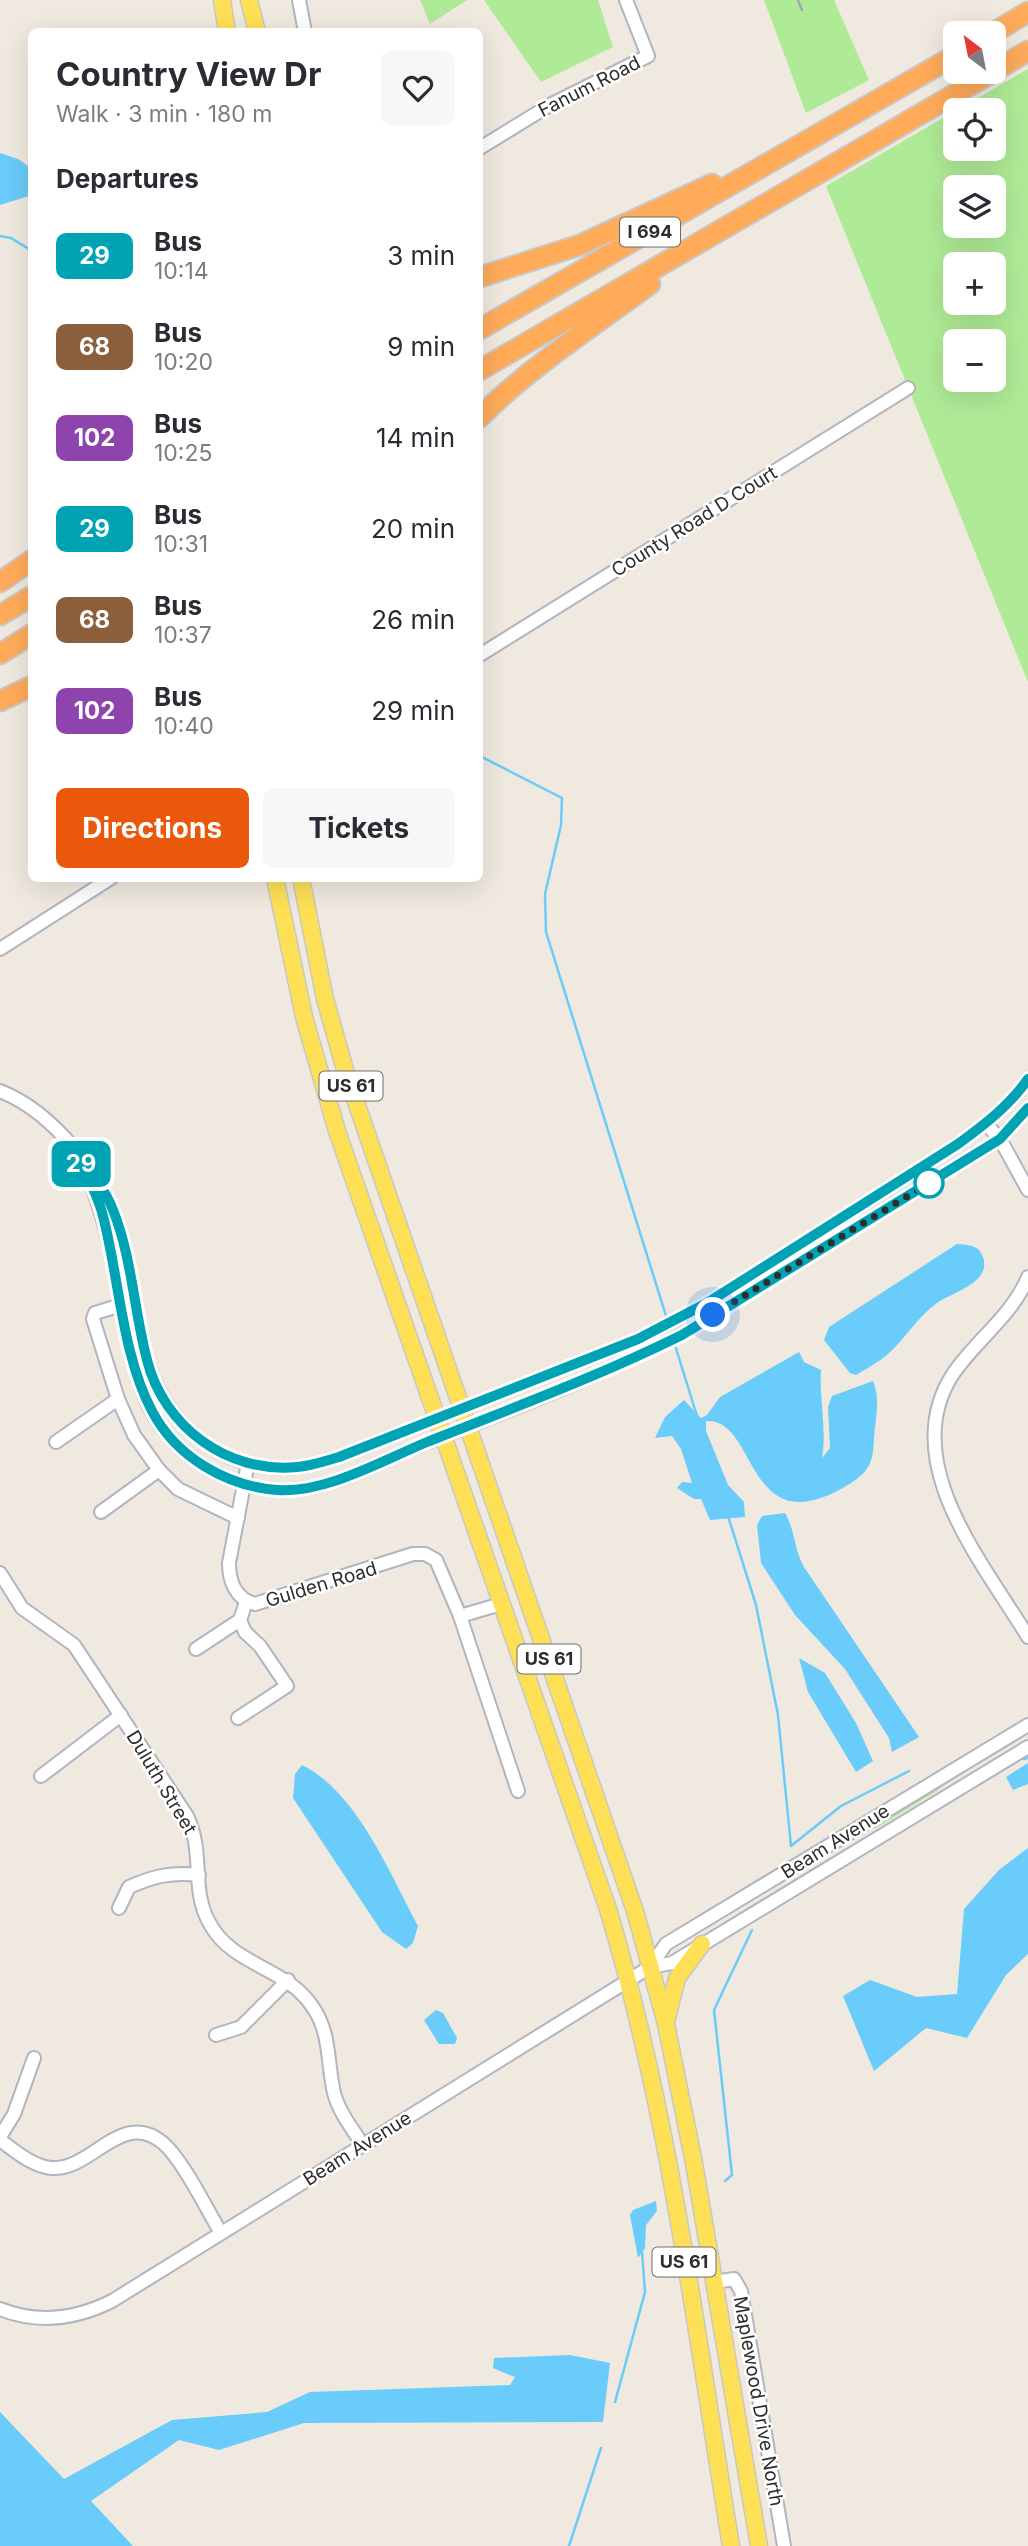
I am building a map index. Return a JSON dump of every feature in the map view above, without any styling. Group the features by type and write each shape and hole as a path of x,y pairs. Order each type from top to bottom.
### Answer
{"highway":[{"path":"1006,25 1028,12"},
{"name":"I 694","path":"1006,64 1028,51"},
{"name":"I 694","path":"483,327 943,63"},
{"name":"I 694","path":"483,368 971,84"},
{"path":"483,276 580,245 821,134"},
{"path":"483,414 507,390 563,346 732,223"},
{"path":"0,582 28,563"},
{"path":"0,615 28,598"},
{"path":"0,654 28,636"},
{"path":"0,701 28,688"}],"main road":[{"path":"222,0 226,28"},
{"path":"249,0 256,28"},
{"name":"US 61","path":"276,882 292,967 318,1071 608,1909 629,1980 673,2196 731,2546"},
{"name":"US 61","path":"302,882 312,943 335,1036 635,1911 666,2024 715,2282 760,2546"},
{"path":"666,2024 677,1978 702,1944"}],"street":[{"path":"299,0 304,28"},
{"name":"Fanum Road","path":"483,146 550,105 648,56 626,0"},
{"name":"County Road D Court","path":"483,652 908,388"},
{"path":"0,949 105,882"},
{"path":"128,1303 147,1363 162,1399 182,1425 202,1442 230,1458 248,1463 298,1467 339,1457 620,1346 687,1314 986,1124 1016,1096 1028,1079"},
{"path":"0,1091 17,1098 52,1121 99,1181 113,1209 142,1391 166,1433 202,1466 224,1477 276,1490 308,1489 470,1426 682,1335 1000,1139 1028,1108"},
{"path":"986,1124 1000,1139 1028,1190"},
{"path":"1028,1277 1007,1312 968,1353 951,1378 935,1431 935,1454 945,1498 1028,1637"},
{"path":"128,1303 95,1313 93,1319 118,1399 134,1435 159,1470 178,1489 238,1518"},
{"path":"56,1442 118,1399"},
{"name":"Gulden Road","path":"248,1463 229,1563 229,1578 246,1602 255,1604 272,1601 413,1554 425,1554 436,1560 460,1616 518,1791"},
{"path":"100,1513 159,1470"},
{"name":"Duluth Street","path":"0,1573 22,1608 74,1645 194,1830 200,1856 199,1875 204,1910 216,1934 236,1954 288,1980 303,1994 321,2022 337,2102 362,2144"},
{"path":"196,1649 240,1620 246,1602"},
{"path":"460,1616 501,1604"},
{"path":"238,1718 287,1686 260,1646 245,1632 240,1620"},
{"path":"41,1776 121,1715"},
{"name":"Beam Avenue","path":"650,1967 666,1944 1028,1725"},
{"name":"Beam Avenue","path":"0,2309 26,2317 60,2318 80,2314 112,2301 650,1967 672,1963 1028,1747"},
{"path":"119,1908 129,1887 148,1878 170,1873 199,1875"},
{"path":"216,2035 241,2027 288,1980"},
{"path":"34,2058 13,2114 0,2138 40,2166 60,2168 128,2133 157,2138 172,2152 221,2233"},
{"name":"Maplewood Drive North","path":"715,2282 734,2279 741,2291 784,2546"}],"green space":[{"path":"420,0 467,0 430,24"},
{"path":"484,0 598,0 613,47 541,82"},
{"path":"764,0 834,0 869,80 806,113"},
{"path":"1028,69 1028,682 826,186 943,118 943,161 1006,161 1006,98 978,98"},
{"path":"957,1774 937,1791 875,1829 873,1826"}],"water":[{"path":"0,153 28,166 28,196 0,205"},
{"path":"957,1244 973,1246 979,1250 983,1257 982,1274 969,1286 930,1308 881,1360 856,1375 850,1373 824,1340 829,1327"},
{"path":"799,1352 804,1362 821,1370 824,1436 822,1458 830,1448 828,1407 832,1396 873,1381 877,1410 873,1453 869,1465 851,1483 816,1499 791,1501 772,1492 758,1476 736,1438 723,1425 706,1421 706,1431 728,1485 744,1502 745,1517 710,1520 701,1499 694,1499 677,1488 682,1482 692,1483 681,1449 672,1436 655,1438 665,1417 684,1400 701,1418 707,1415 720,1397"},
{"path":"785,1513 804,1567 919,1737 892,1752 889,1738 845,1669 795,1615 761,1563 757,1525 762,1516"},
{"path":"799,1658 825,1673 856,1723 873,1761 856,1772 808,1692"},
{"path":"1028,1763 1028,1784 1013,1790 1006,1777"},
{"path":"302,1765 322,1778 339,1794 370,1836 383,1859 418,1926 413,1943 406,1949 382,1932 293,1798 295,1774"},
{"path":"1028,1848 1028,1954 1006,1975 967,2038 926,2028 874,2071 843,1996 870,1980 917,1997 957,1994 964,1909 999,1870"},
{"path":"436,2010 443,2013 457,2038 455,2044 439,2044 424,2020"},
{"path":"656,2201 657,2211 646,2225 645,2248 638,2258 630,2215 633,2210"},
{"path":"570,2355 610,2363 603,2422 304,2423 219,2450 179,2440 91,2501 133,2546 0,2546 0,2412 64,2479 172,2420 267,2412 310,2392 510,2385 515,2377 493,2368 494,2358"}],"waterway":[{"path":"0,236 11,238 28,249"},
{"path":"483,758 562,798 561,825 545,894 546,932 667,1319"},
{"path":"674,1342 697,1416"},
{"path":"728,1516 756,1605 778,1715 791,1846"},
{"path":"1024,1759 1028,1758"},
{"path":"791,1846 841,1806 909,1771"},
{"path":"725,2181 732,2175 714,2010 752,1930"},
{"path":"615,2402 645,2292 642,2252"},
{"path":"569,2546 601,2448"}],"railway":[{"path":"798,0 802,10"}],"bus line":[{"name":"29","path":"1028,1079 1016,1096 986,1124 958,1144 745,1280 676,1320 638,1339 339,1457 298,1467 261,1467 230,1458 202,1442 182,1425 162,1399 147,1363 121,1234 113,1209 99,1181 78,1157 102,1213 142,1391 166,1433 202,1466 224,1477 276,1490 308,1489 470,1426 682,1335 1000,1139 1028,1108"}],"route":[{"path":"713,1315 929,1183"}]}
